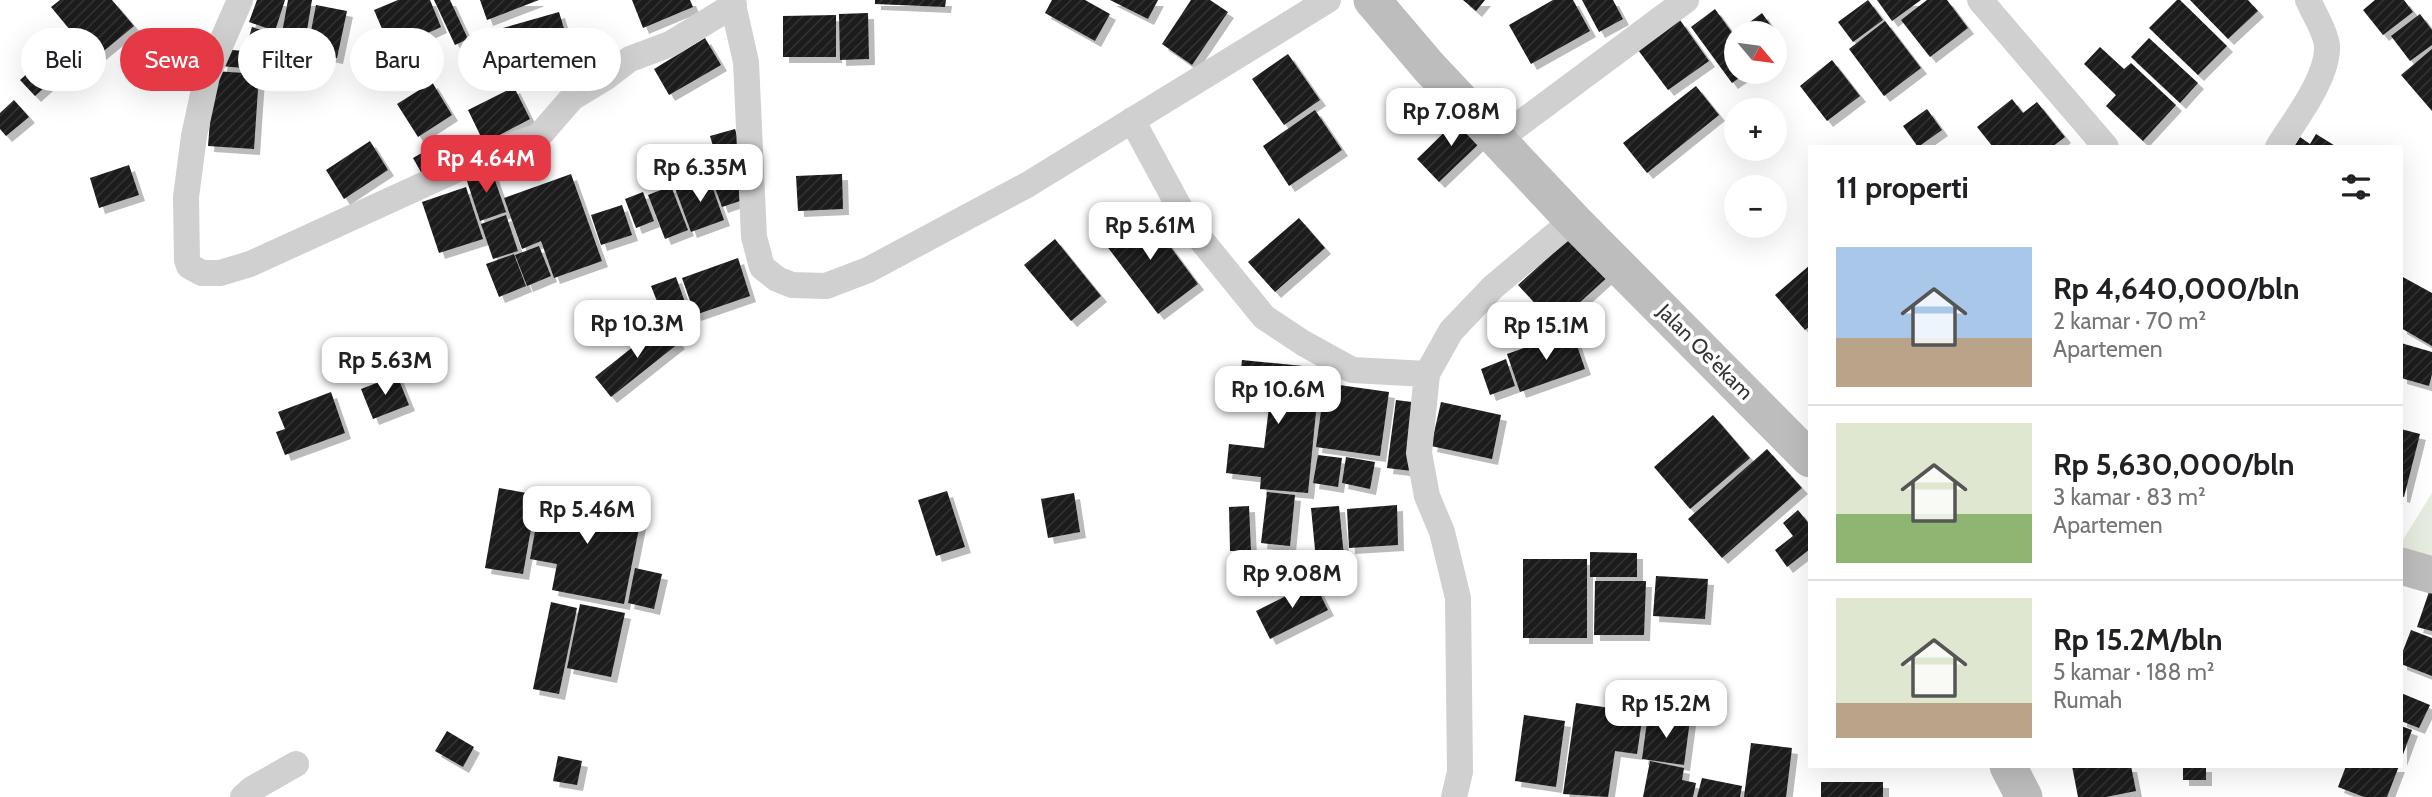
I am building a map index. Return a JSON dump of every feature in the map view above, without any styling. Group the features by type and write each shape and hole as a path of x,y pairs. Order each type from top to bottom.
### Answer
{"street":[{"path":"240,0 207,76 193,148 186,197 187,260 195,271 220,273 271,255 502,149 539,136 572,98 606,78 630,59 670,44 733,2 746,62 754,236 762,267 776,279 792,285 826,286 868,270 1027,185 1328,0"},
{"name":"Jalan Oe'ekam","path":"1372,0 1429,67 1573,220 1808,457"},
{"path":"1498,141 1686,0"},
{"path":"1980,0 2104,145"},
{"path":"2279,145 2313,91 2325,61 2327,45 2308,0"},
{"path":"1132,120 1189,225 1264,317 1303,343 1352,370 1427,374"},
{"path":"1454,797 1460,772 1458,598 1442,533 1427,496 1419,453 1427,374 1451,331 1493,287 1573,220"},
{"path":"2403,567 2432,575"},
{"path":"243,797 296,764"},
{"path":"2009,768 2024,797"}],"shaded area":[{"path":"2432,493 2432,566 2403,559 2403,540"}],"building":[{"path":"60,0 112,0 134,26 120,28 120,38 106,49 106,28 68,28 51,7"},
{"path":"257,0 285,0 276,28 249,22"},
{"path":"288,0 312,0 307,28 283,28"},
{"path":"398,0 430,0 441,27 382,28 374,10"},
{"path":"434,0 450,0 463,28 458,28 458,44 455,45"},
{"path":"480,0 539,0 487,20"},
{"path":"632,0 690,0 693,7 643,28"},
{"path":"875,0 946,0 945,7 875,4"},
{"path":"1052,0 1085,0 1110,14 1095,41 1045,13"},
{"path":"1110,0 1158,0 1148,19"},
{"path":"1191,0 1210,0 1228,12 1192,65 1162,44"},
{"path":"1463,0 1485,0 1476,11"},
{"path":"1553,0 1573,0 1590,31 1531,64 1509,25"},
{"path":"1582,0 1613,0 1623,19 1599,32"},
{"path":"1868,0 1883,20 1853,42 1838,22"},
{"path":"1877,0 1921,0 1892,21"},
{"path":"1927,0 1947,0 1968,28 1930,57 1901,20"},
{"path":"2177,0 2227,46 2198,75 2149,28"},
{"path":"2190,0 2248,0 2258,11 2228,39"},
{"path":"2375,0 2404,0 2413,12 2383,35 2363,10"},
{"path":"316,5 347,11 337,58 336,28 312,28"},
{"path":"1715,9 1724,21 1724,72 1691,27"},
{"path":"559,12 564,28 503,28"},
{"path":"868,13 869,59 840,60 839,14"},
{"path":"1762,13 1768,21 1751,21"},
{"path":"2420,14 2432,30 2432,45 2410,61 2391,36"},
{"path":"836,15 836,57 783,57 783,16"},
{"path":"1680,20 1709,61 1668,90 1638,50"},
{"path":"1885,21 1921,68 1884,96 1849,49"},
{"path":"705,38 721,65 669,95 654,69"},
{"path":"2149,38 2198,83 2180,103 2131,57"},
{"path":"2100,47 2124,69 2131,63 2176,105 2143,141 2106,106 2116,95 2084,64"},
{"path":"224,49 238,50 238,68 224,66"},
{"path":"2432,49 2432,111 2401,75"},
{"path":"1288,54 1320,100 1284,125 1252,79"},
{"path":"1832,60 1860,96 1827,121 1800,86"},
{"path":"224,72 238,73 238,91 258,91 254,149 208,146 212,91 224,91"},
{"path":"1696,86 1719,115 1647,173 1623,143"},
{"path":"418,91 437,91 452,115 418,137 397,104"},
{"path":"506,91 516,91 530,119 484,143 468,110"},
{"path":"2012,99 2023,113 2037,102 2065,137 2055,145 1991,145 1977,127"},
{"path":"14,100 29,117 6,136 0,129 0,113"},
{"path":"1927,109 1942,130 1921,145 1917,145 1903,126"},
{"path":"1315,110 1342,150 1289,186 1263,146"},
{"path":"1463,114 1485,138 1439,182 1417,159"},
{"path":"735,129 743,156 718,163 710,136"},
{"path":"2316,134 2334,145 2295,145 2300,137 2310,144"},
{"path":"370,141 388,170 344,199 326,170"},
{"path":"434,146 443,161 422,174 413,158"},
{"path":"710,146 715,163 697,168 692,151"},
{"path":"689,151 697,174 667,184 660,161"},
{"path":"732,163 746,199 722,207 709,171"},
{"path":"129,165 139,195 99,208 90,178"},
{"path":"491,169 506,212 480,221 466,178"},
{"path":"571,174 602,261 554,278 541,241 522,249 504,198"},
{"path":"842,174 843,209 798,211 796,176"},
{"path":"708,175 724,220 691,232 675,188"},
{"path":"671,186 688,230 665,239 648,195"},
{"path":"466,187 483,239 439,253 422,202"},
{"path":"643,192 654,221 636,228 625,199"},
{"path":"622,205 632,235 601,245 591,215"},
{"path":"1143,210 1198,284 1158,314 1103,241"},
{"path":"506,215 518,251 493,259 481,224"},
{"path":"1299,218 1325,248 1275,292 1248,262"},
{"path":"1574,234 1611,274 1555,325 1518,285"},
{"path":"1055,239 1101,296 1071,321 1024,265"},
{"path":"539,246 551,276 527,286 515,255"},
{"path":"514,254 526,286 499,297 486,264"},
{"path":"738,258 750,296 695,315 682,278"},
{"path":"1808,267 1808,328 1805,330 1775,295"},
{"path":"676,277 686,305 662,314 651,286"},
{"path":"2403,277 2432,293 2432,346 2403,329"},
{"path":"663,323 679,343 611,397 595,377"},
{"path":"1572,331 1585,369 1520,392 1507,354"},
{"path":"2403,344 2432,352 2429,386 2403,379"},
{"path":"1506,359 1515,386 1490,395 1481,369"},
{"path":"1242,360 1303,366 1302,379 1319,381 1308,493 1260,489 1261,477 1226,473 1229,444 1264,448 1269,407 1237,404"},
{"path":"397,375 409,405 373,419 361,389"},
{"path":"1325,383 1389,392 1380,456 1316,447"},
{"path":"331,392 345,433 285,455 276,432 285,429 278,412"},
{"path":"1396,400 1420,403 1412,471 1387,468"},
{"path":"1441,402 1501,415 1492,459 1431,446"},
{"path":"1713,415 1750,458 1690,509 1654,467"},
{"path":"2403,430 2420,434 2403,497"},
{"path":"1767,449 1802,488 1722,558 1688,519"},
{"path":"1318,455 1342,458 1338,487 1313,483"},
{"path":"1346,457 1375,462 1370,489 1342,483"},
{"path":"499,488 537,495 523,574 485,568"},
{"path":"947,491 965,547 936,556 918,500"},
{"path":"1267,492 1295,495 1290,546 1261,543"},
{"path":"542,493 642,513 624,604 552,590 557,564 530,559"},
{"path":"1074,493 1080,532 1048,538 1041,499"},
{"path":"1397,505 1398,545 1349,548 1347,509"},
{"path":"1249,506 1251,551 1230,551 1229,507"},
{"path":"1339,506 1344,557 1316,560 1311,508"},
{"path":"1798,510 1808,522 1808,551 1787,567 1775,550 1793,536 1783,523"},
{"path":"1590,552 1637,553 1637,577 1590,577"},
{"path":"1523,559 1587,559 1587,638 1523,638"},
{"path":"635,568 662,574 654,609 628,603"},
{"path":"1656,576 1708,579 1705,619 1653,616"},
{"path":"1595,581 1646,581 1644,635 1594,635"},
{"path":"1314,582 1328,610 1270,639 1256,611"},
{"path":"2432,583 2432,631 2417,627"},
{"path":"551,602 577,608 559,694 533,689"},
{"path":"580,604 625,613 611,677 567,668"},
{"path":"2411,630 2432,638 2432,676 2403,665 2403,651"},
{"path":"2403,694 2430,705 2419,728 2403,722"},
{"path":"1576,703 1610,708 1609,715 1642,720 1637,754 1615,751 1608,797 1563,794"},
{"path":"1648,714 1690,720 1684,765 1642,759"},
{"path":"1524,715 1565,721 1556,787 1515,781"},
{"path":"2403,727 2412,730 2403,755"},
{"path":"447,731 474,747 463,767 435,751"},
{"path":"1751,743 1792,748 1786,797 1744,797"},
{"path":"558,756 582,761 577,785 553,781"},
{"path":"1650,761 1684,768 1682,780 1696,783 1693,797 1643,797"},
{"path":"2072,768 2131,768 2136,791 2106,797 2078,797"},
{"path":"2183,768 2206,768 2206,780 2183,780"},
{"path":"2345,768 2398,768 2387,797 2364,797 2338,787"},
{"path":"1702,778 1742,786 1740,797 1697,797"},
{"path":"1821,782 1883,782 1883,797 1821,797"}]}
